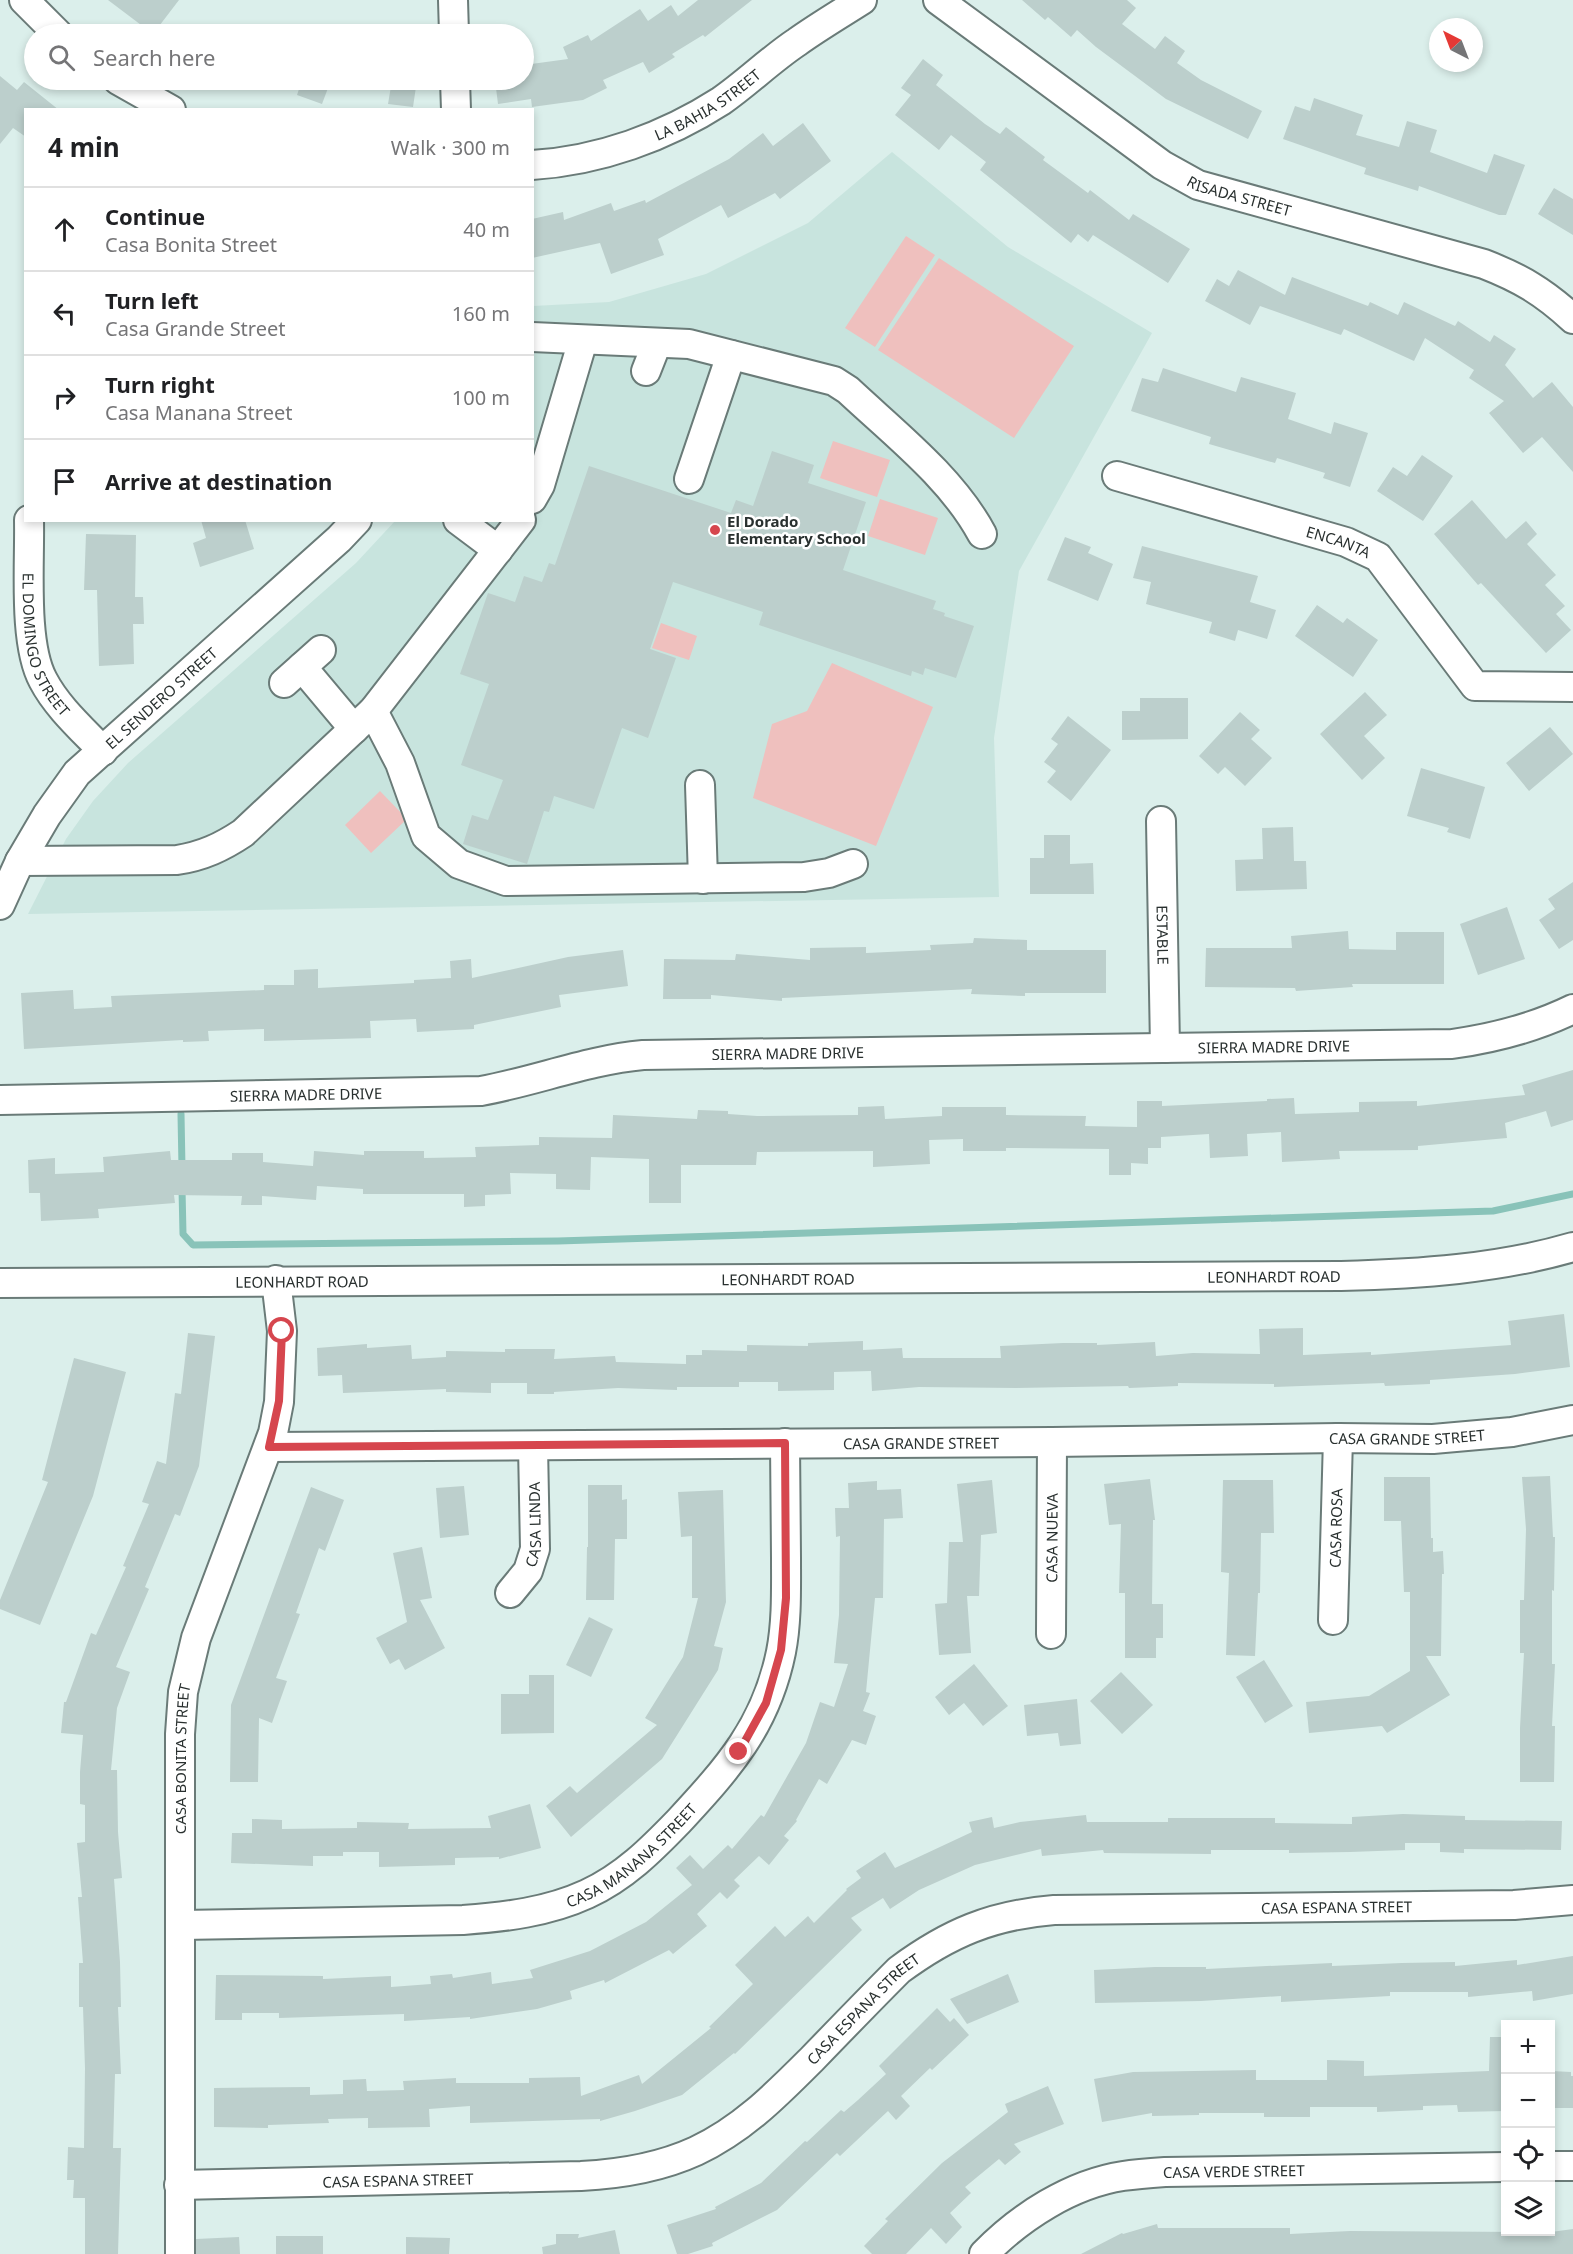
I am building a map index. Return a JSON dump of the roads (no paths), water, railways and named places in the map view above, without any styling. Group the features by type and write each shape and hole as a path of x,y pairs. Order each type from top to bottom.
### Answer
{"street":[{"path":"24,0 48,24"},
{"path":"453,0 454,24"},
{"name":"LA BAHIA STREET","path":"534,165 602,154 644,140 684,122 722,100 795,43 862,0"},
{"name":"RISADA STREET","path":"938,0 1162,165 1198,184 1484,264 1531,285 1550,297 1573,319"},
{"path":"136,90 167,108"},
{"path":"455,90 456,108"},
{"path":"534,337 689,344 834,381 848,390 952,489 982,534"},
{"path":"534,496 540,485 583,340"},
{"path":"646,371 657,344"},
{"path":"689,479 731,355"},
{"name":"ENCANTA","path":"1117,476 1346,542 1378,557 1475,686 1573,687"},
{"name":"EL DOMINGO STREET","path":"29,522 31,637 35,660 54,698 102,751"},
{"name":"EL SENDERO STREET","path":"0,905 20,861 46,815 71,782 102,751 355,522"},
{"path":"461,522 498,550"},
{"path":"20,861 177,860 199,856 222,847 243,833 363,720 519,522"},
{"path":"302,667 363,720 400,762 426,836 459,864 506,881 804,877 829,873 853,864"},
{"path":"700,785 703,879"},
{"name":"ESTABLE","path":"1161,821 1165,1048"},
{"name":"SIERRA MADRE DRIVE","path":"0,1100 481,1090 516,1084 586,1064 643,1055 1452,1044 1518,1031 1573,1009"},
{"name":"LEONHARDT ROAD","path":"0,1283 1373,1275 1488,1265 1545,1255 1573,1247"},
{"name":"CASA BONITA STREET","path":"180,2254 180,1734 183,1692 196,1638 269,1447 279,1401 282,1331 276,1280"},
{"name":"CASA GRANDE STREET","path":"269,1447 1433,1439 1512,1432 1573,1420"},
{"name":"CASA ROSA","path":"1333,1620 1338,1438"},
{"name":"CASA NUEVA","path":"1051,1634 1052,1442"},
{"name":"CASA MANANA STREET","path":"181,1924 463,1920 499,1917 564,1903 596,1890 626,1872 643,1858 722,1774 739,1752 766,1703 781,1650 786,1598 785,1443"},
{"name":"CASA LINDA","path":"510,1593 528,1571 535,1549 533,1446"},
{"name":"CASA ESPANA STREET","path":"179,2185 611,2175 668,2162 713,2142 747,2121 899,1970 921,1954 970,1928 1023,1912 1514,1905 1573,1900"},
{"path":"1555,2166 1573,2166"},
{"name":"CASA VERDE STREET","path":"984,2254 1029,2216 1055,2200 1076,2190 1122,2176 1165,2172 1501,2167"}],"waterway":[{"path":"181,1114 182,1168"},
{"path":"182,1189 183,1234 193,1245 558,1241 1493,1211 1573,1194"}],"place":[{"name":"El Dorado Elementary School","path":"715,530"}]}
